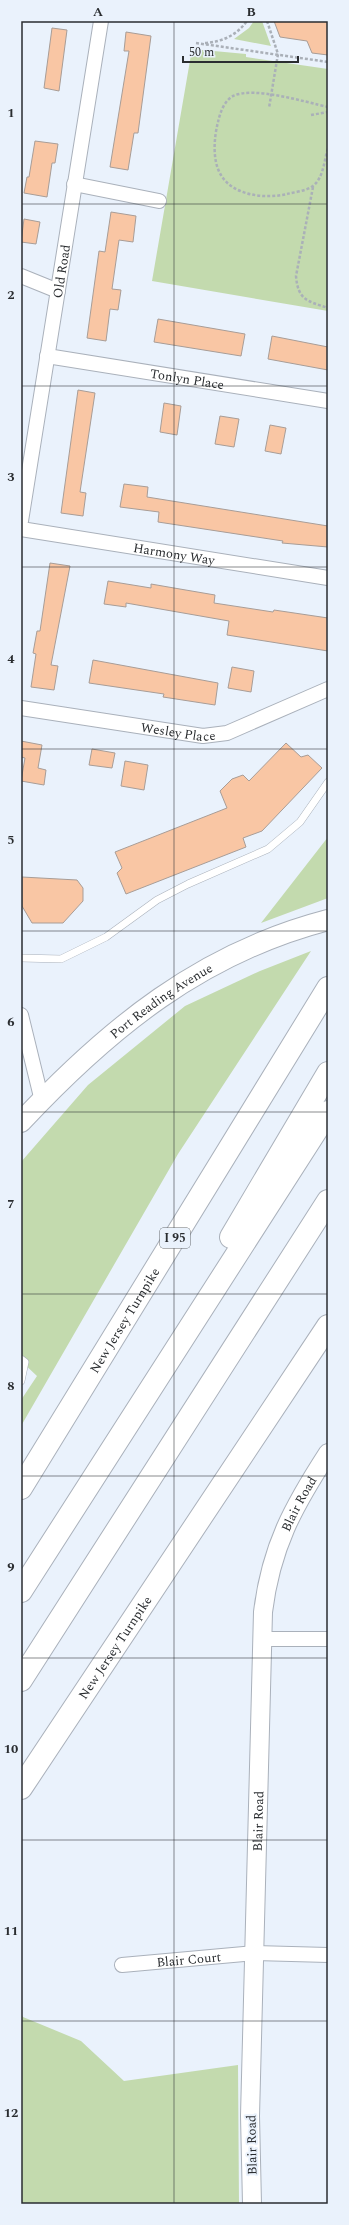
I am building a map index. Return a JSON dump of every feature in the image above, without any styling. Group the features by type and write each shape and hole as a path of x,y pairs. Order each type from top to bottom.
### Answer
{"highway":[{"name":"New Jersey Turnpike","path":"21,1488 328,988"},
{"path":"78,1501 328,1073"},
{"path":"21,1591 328,1112"},
{"path":"21,1680 328,1200"},
{"path":"238,1341 328,1227"},
{"name":"New Jersey Turnpike","path":"21,1788 328,1326"}],"main road":[{"name":"Port Reading Avenue","path":"21,1122 120,1026 163,995 204,970 255,944 320,922"}],"street":[{"name":"Old Road","path":"21,521 46,356 58,291 101,21"},
{"path":"74,184 159,201"},
{"path":"21,276 58,291"},
{"name":"Tonlyn Place","path":"46,356 328,401"},
{"name":"Harmony Way","path":"21,529 328,578"},
{"name":"Wesley Place","path":"21,708 203,736 215,736 227,733 328,689"},
{"path":"21,1015 42,1100"},
{"name":"Blair Road","path":"252,2204 250,2116 262,1639 266,1589 280,1540 300,1497 328,1453"},
{"path":"262,1639 328,1639"},
{"name":"Blair Court","path":"122,1965 255,1953 328,1955"}],"lane":[{"path":"21,958 61,959 106,937 157,900 182,887 268,850 300,822 328,782"},
{"path":"21,1359 25,1362 21,1381"}],"path":[{"path":"247,21 230,36 217,42 196,43 328,62"},
{"path":"267,21 278,54 269,108"},
{"path":"313,186 279,196 255,195 236,189 221,176 215,155 216,130 221,108 233,96 254,93 271,94 328,108"},
{"path":"311,115 328,112"},
{"path":"328,148 321,176 313,186 296,276 297,290 308,302 328,308"}],"green space":[{"path":"254,21 262,21 271,46 234,39 249,28"},
{"path":"192,49 246,54 246,57 328,69 328,311 152,281"},
{"path":"328,837 328,898 261,923"},
{"path":"311,951 178,1154 21,1426 21,1400 37,1376 21,1361 21,1162 88,1085 185,1006 260,971"},
{"path":"21,2014 23,2017 81,2041 124,2081 238,2065 239,2204 21,2204"}],"building":[{"path":"274,21 328,21 328,55 312,53 307,41 280,37"},
{"path":"52,28 67,30 59,91 44,88"},
{"path":"126,32 151,36 138,133 134,133 128,170 110,167 129,51 124,51"},
{"path":"35,141 58,144 55,163 52,163 47,197 24,193 27,177 29,177"},
{"path":"111,212 136,216 133,242 119,240 112,289 121,290 118,310 110,309 106,341 87,338 99,251 105,252"},
{"path":"24,219 40,222 36,244 21,242"},
{"path":"158,319 245,334 241,356 154,342"},
{"path":"272,336 328,347 328,370 268,359"},
{"path":"78,390 95,393 80,492 86,493 83,516 61,513"},
{"path":"164,403 181,406 177,435 160,432"},
{"path":"220,416 239,419 234,447 215,444"},
{"path":"270,425 286,428 281,454 265,451"},
{"path":"124,484 148,487 147,497 328,526 328,547 282,543 283,541 158,522 159,512 120,507"},
{"path":"50,563 70,566 51,665 58,666 54,690 31,687 36,654 33,653 37,631 40,631"},
{"path":"108,581 151,588 151,584 215,595 214,603 273,612 274,610 328,618 328,651 227,635 229,621 126,603 126,607 104,604"},
{"path":"93,660 218,683 215,705 163,697 164,694 89,683"},
{"path":"232,667 254,671 251,692 228,688"},
{"path":"21,741 42,745 38,768 46,770 44,785 21,781 25,758 21,757"},
{"path":"286,743 301,757 308,755 322,768 262,831 243,838 246,847 126,894 117,873 122,868 115,852 227,808 220,791 232,779 243,775 249,781"},
{"path":"92,749 115,753 112,768 89,765"},
{"path":"125,761 148,765 144,790 121,786"},
{"path":"22,877 77,880 83,888 83,901 63,923 32,923 22,906"}]}
